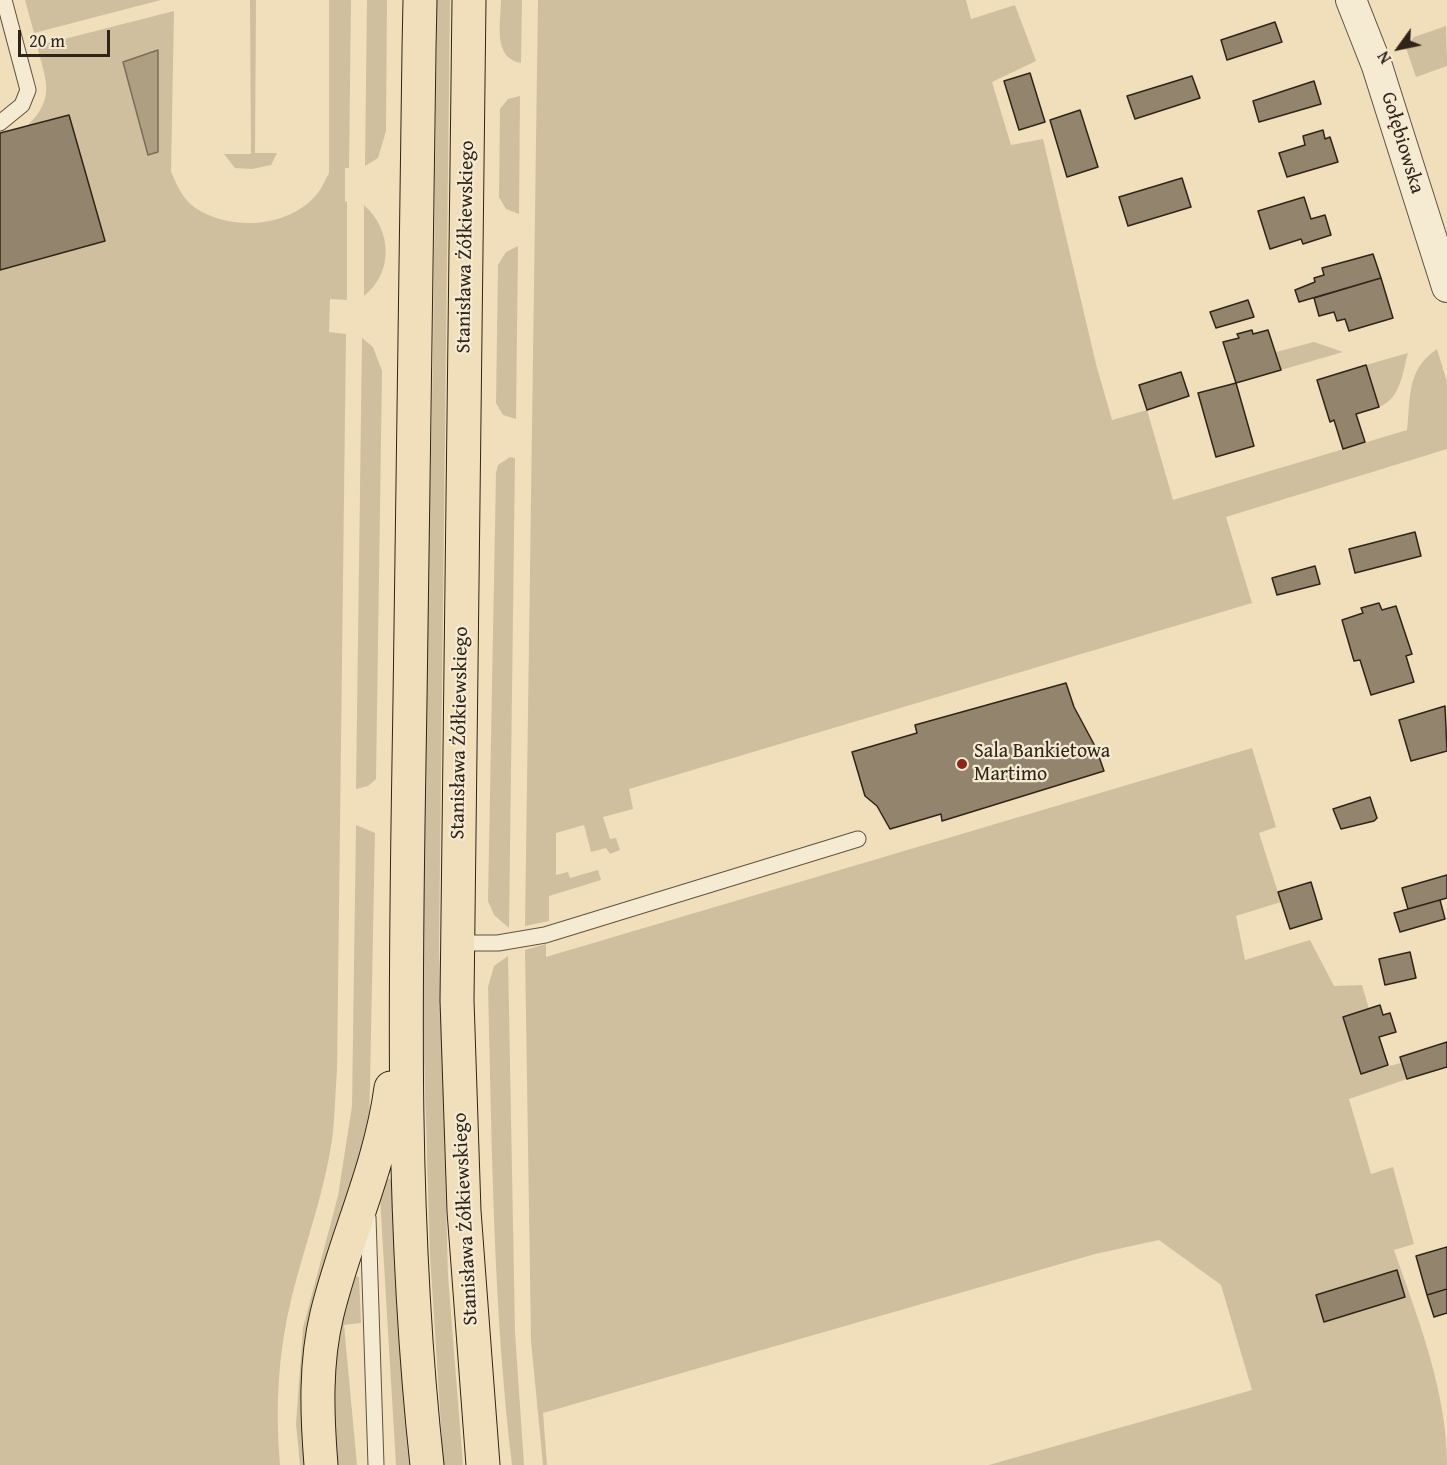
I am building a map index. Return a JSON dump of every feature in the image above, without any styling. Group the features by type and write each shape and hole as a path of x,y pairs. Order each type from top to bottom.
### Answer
{"main road":[{"path":"420,0 406,964 410,1220 427,1465"},
{"name":"Stanisława Żółkiewskiego","path":"469,0 458,943 464,1211 483,1465"},
{"path":"321,1465 318,1426 322,1343 343,1261 367,1193 385,1129 406,964"}],"street":[{"name":"Gołębiowska","path":"1351,0 1377,66 1447,287"}],"lane":[{"path":"0,123 22,105 28,90 4,0"},
{"path":"458,943 498,943 545,935 858,839"},
{"path":"367,1193 376,1465"}],"shaded area":[{"path":"25,0 161,0 34,33"},
{"path":"250,0 256,0 255,153 277,153 271,165 252,169 235,168 224,154 251,154"},
{"path":"329,0 351,0 349,168 345,168 347,300 330,299 329,332 346,334 337,1071 329,1160 287,1317 278,1401 280,1465 0,1465 0,270 105,241 69,115 27,126 42,107 45,98 45,79 37,46 174,11 171,172 183,195 194,207 224,220 258,223 291,214 305,205 319,192 329,173"},
{"path":"367,0 387,0 386,131 378,158 365,166"},
{"path":"437,0 450,0 439,947 448,1276 463,1465 444,1465 443,1457 430,1255 421,959 433,350"},
{"path":"501,0 522,0 521,63 512,60 502,47 500,38"},
{"path":"538,0 966,0 971,19 1015,5 1036,61 992,82 1011,145 1043,139 1096,364 1112,420 1147,410 1173,500 1407,430 1410,395 1415,375 1427,357 1437,349 1447,382 1447,449 1226,517 1252,603 629,789 633,809 603,817 610,839 616,838 620,850 610,854 606,848 591,852 584,825 556,833 556,875 568,872 570,878 598,870 601,880 549,896 549,921 525,926"},
{"path":"1446,26 1447,66 1416,77 1406,48 1414,37"},
{"path":"158,50 158,152 148,155 123,62"},
{"path":"520,96 519,214 506,209 499,197 500,109 508,99"},
{"path":"364,205 380,226 386,251 381,275 364,296"},
{"path":"518,246 516,419 503,415 496,403 498,265 506,252"},
{"path":"362,338 373,347 382,371 376,779 368,786 356,789"},
{"path":"1314,342 1343,352 1281,370 1276,352"},
{"path":"1408,353 1396,391 1392,398 1379,407 1366,365"},
{"path":"510,457 515,458 509,928 494,915 488,901 496,473 498,465"},
{"path":"1252,748 1276,827 1259,833 1281,902 1236,916 1245,960 1310,940 1334,986 1362,985 1369,1009 1343,1017 1361,1073 1401,1063 1407,1079 1349,1099 1371,1174 1393,1167 1414,1244 1394,1250 1437,1383 1446,1437 1447,1465 989,1465 1252,1390 1221,1285 1159,1240 1095,1254 543,1413 547,1465 543,1465 531,1341 525,950 546,944 546,957"},
{"path":"356,825 375,833 369,1132 309,1465 300,1465 296,1424 303,1328 338,1196 352,1106"},
{"path":"508,956 515,1332 524,1465 512,1465 501,1346 492,1167 488,987 494,966"},
{"path":"388,1179 391,1179 392,1183 397,1304 410,1465 396,1465 380,1198"},
{"path":"352,1275 359,1277 361,1323 344,1325 357,1465 333,1465 332,1361"}],"building":[{"path":"1275,22 1282,42 1227,60 1221,40"},
{"path":"1030,73 1045,122 1019,130 1004,81"},
{"path":"1192,76 1200,98 1135,119 1127,96"},
{"path":"1314,81 1321,104 1259,122 1253,101"},
{"path":"1080,110 1098,167 1067,177 1050,120"},
{"path":"69,115 105,241 0,270 0,133"},
{"path":"1323,130 1325,139 1330,137 1338,162 1287,177 1279,153 1305,145 1303,136"},
{"path":"1182,178 1191,207 1128,226 1119,197"},
{"path":"1304,197 1311,219 1325,215 1331,235 1303,244 1301,239 1270,249 1258,211"},
{"path":"1373,254 1381,278 1299,302 1295,290 1315,282 1314,278 1324,275 1322,268"},
{"path":"1381,278 1393,318 1349,331 1345,319 1337,321 1334,312 1319,316 1314,298"},
{"path":"1248,300 1254,317 1216,328 1210,312"},
{"path":"1252,330 1253,334 1268,330 1281,370 1236,383 1223,342 1239,338 1237,334"},
{"path":"1366,365 1379,407 1356,414 1365,442 1343,449 1334,420 1330,422 1317,380"},
{"path":"1181,372 1189,396 1147,410 1139,385"},
{"path":"1236,383 1254,446 1216,457 1198,393"},
{"path":"1415,532 1421,556 1355,573 1349,549"},
{"path":"1315,566 1320,584 1277,595 1272,578"},
{"path":"1379,603 1382,610 1396,606 1412,654 1406,656 1414,682 1371,695 1360,660 1354,661 1342,620 1363,613 1361,608"},
{"path":"1066,683 1074,707 1096,748 1104,771 942,821 941,814 890,829 877,806 865,796 852,752 917,733 915,725"},
{"path":"1445,706 1447,751 1411,761 1399,720"},
{"path":"1370,797 1377,818 1374,821 1341,829 1333,809"},
{"path":"1447,875 1447,898 1408,909 1402,888"},
{"path":"1311,882 1322,919 1290,929 1278,892"},
{"path":"1440,900 1445,919 1400,932 1394,913"},
{"path":"1410,952 1416,978 1385,985 1379,959"},
{"path":"1380,1005 1383,1015 1390,1013 1396,1032 1379,1037 1388,1065 1361,1074 1343,1017"},
{"path":"1447,1042 1447,1067 1407,1079 1400,1057"},
{"path":"1447,1247 1447,1289 1427,1295 1416,1256"},
{"path":"1397,1270 1405,1297 1324,1322 1316,1295"},
{"path":"1447,1289 1447,1313 1434,1317 1427,1295"}],"place":[{"name":"Sala Bankietowa Martimo","path":"962,764"}]}
